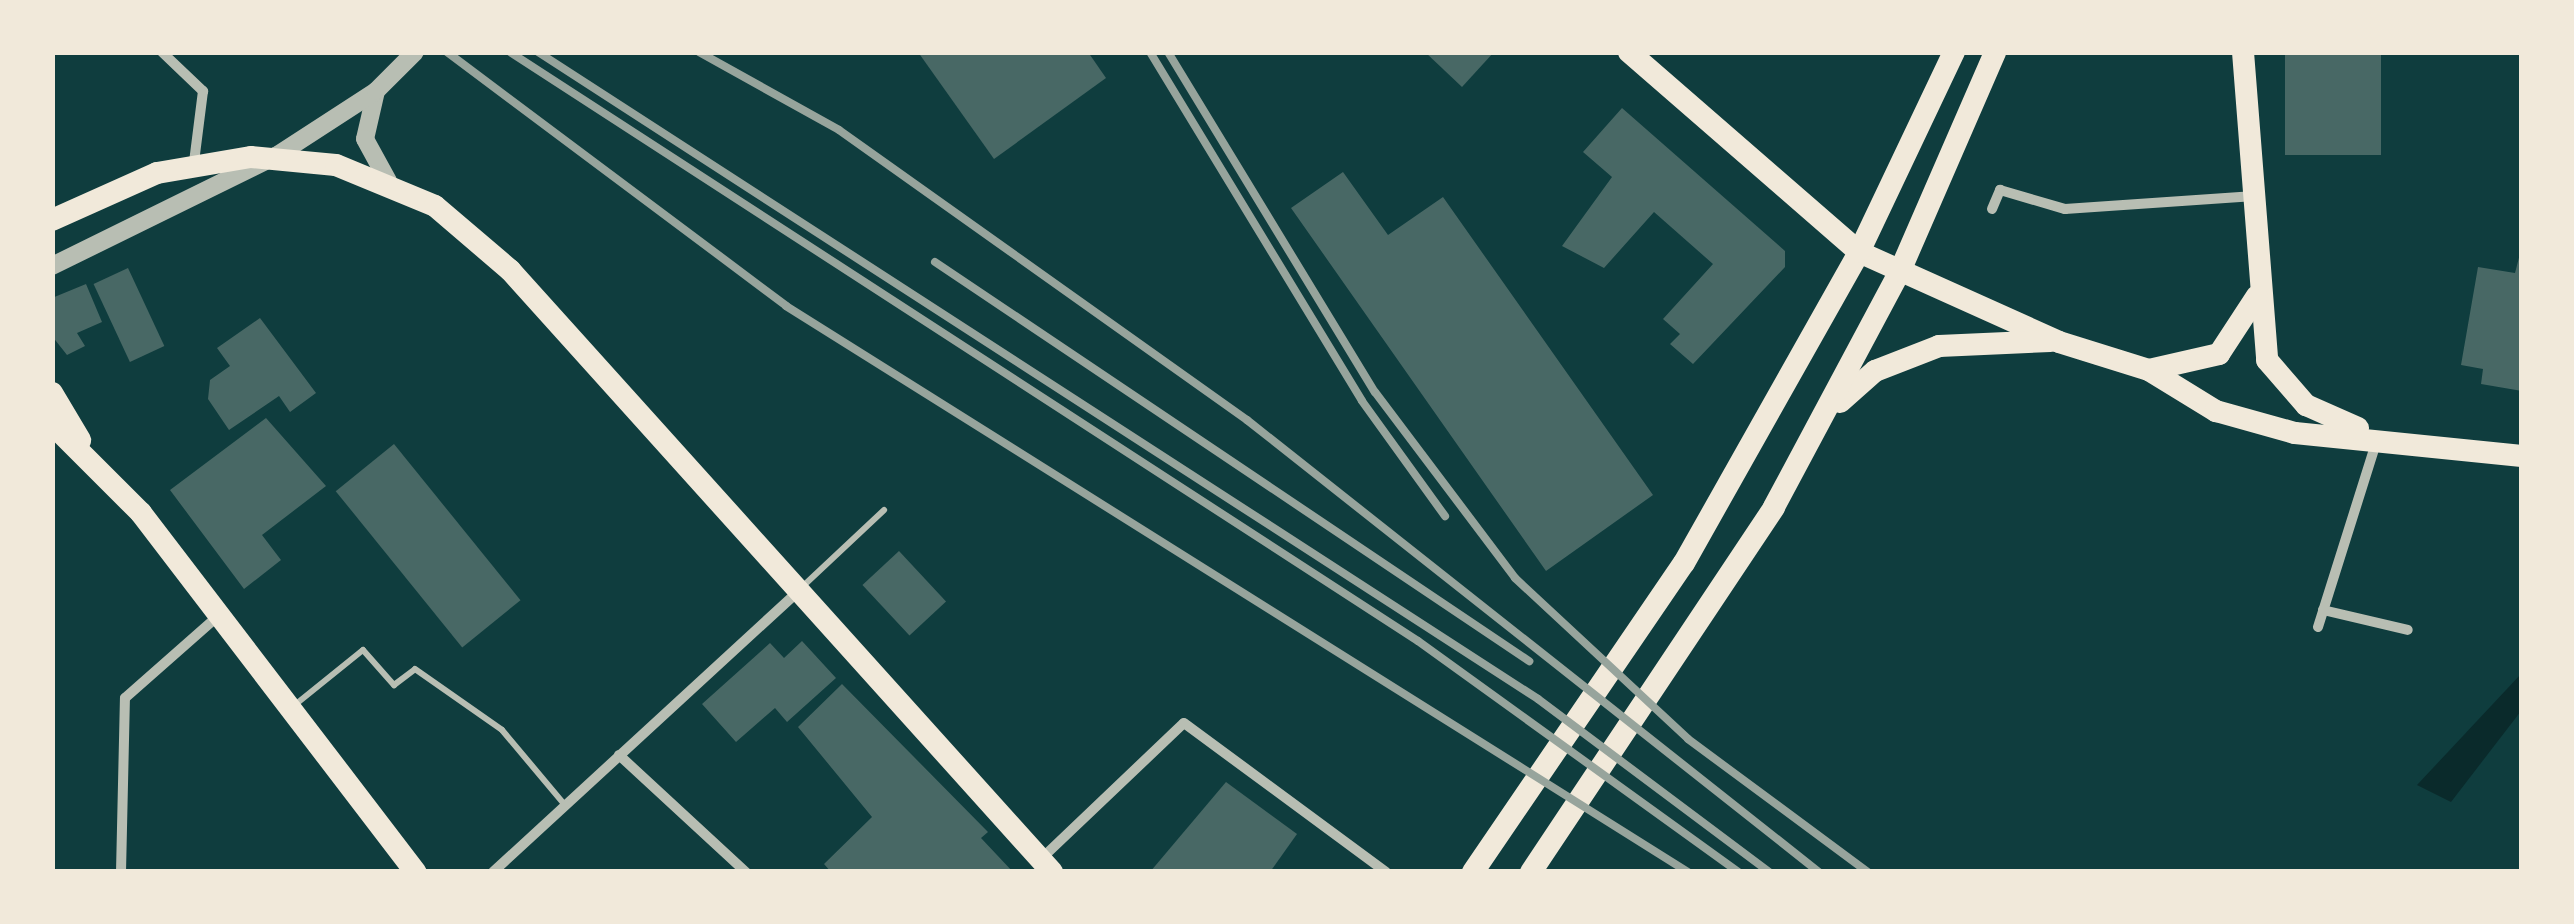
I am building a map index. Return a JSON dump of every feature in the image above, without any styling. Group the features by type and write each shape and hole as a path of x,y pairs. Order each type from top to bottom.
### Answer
{"highway":[{"path":"1629,52 1859,252 1900,271 2058,342 2149,370 2245,420 2379,434 2522,456"},
{"path":"1473,872 1684,563 1859,252 1954,52"},
{"path":"1531,872 1816,431 1900,271 1995,52"},
{"path":"2243,52 2256,196 2262,341 2276,378 2331,419 2379,434"},
{"path":"52,220 194,162 276,156 388,181 434,206 510,270 796,592 1047,865"},
{"path":"2149,370 2219,354 2244,326 2261,282"},
{"path":"1816,431 1847,392 1903,358 1973,340 2058,342"},
{"path":"52,393 89,457"},
{"path":"52,424 89,457 219,615 414,872"}],"street":[{"path":"162,52 203,91 194,162"},
{"path":"52,266 276,156 376,91 415,52"},
{"path":"376,91 365,139 388,181"},
{"path":"1992,208 2000,190 2065,210 2256,196"},
{"path":"2318,626 2379,434"},
{"path":"494,872 796,592"},
{"path":"2323,610 2408,630"},
{"path":"121,872 124,698 219,615"},
{"path":"1047,865 1184,723 1386,872"},
{"path":"619,755 746,872"}],"lane":[{"path":"796,592 884,510"},
{"path":"290,708 363,650 394,686 416,670 502,730 565,805"}],"water":[{"path":"2521,674 2521,711 2451,802 2417,785"}],"building":[{"path":"918,52 1088,52 1106,78 994,159"},
{"path":"1425,52 1494,52 1462,87"},
{"path":"2285,52 2381,52 2381,155 2285,155"},
{"path":"1622,108 1785,251 1785,267 1693,364 1670,344 1680,334 1663,319 1713,264 1654,212 1604,268 1562,246 1612,177 1583,152"},
{"path":"1343,172 1388,235 1443,197 1653,495 1546,571 1291,208"},
{"path":"2522,246 2522,391 2481,384 2483,369 2461,365 2478,267 2515,273"},
{"path":"128,268 164,346 130,362 94,284"},
{"path":"86,284 102,322 77,333 85,346 67,355 52,336 52,298"},
{"path":"260,318 316,393 290,412 279,396 229,430 208,399 210,380 230,366 217,348"},
{"path":"266,418 326,486 262,535 281,560 244,589 170,490"},
{"path":"394,444 520,600 462,647 336,491"},
{"path":"899,551 946,601 909,636 862,585"},
{"path":"802,641 836,678 787,722 775,708 736,742 702,704 770,643 784,658"},
{"path":"842,684 988,832 981,838 1013,872 831,872 824,864 872,817 798,727"},
{"path":"1226,782 1297,834 1270,872 1150,872"}],"railway":[{"path":"447,52 786,306 1688,872"},
{"path":"510,52 1418,641 1738,872"},
{"path":"538,52 1538,699 1769,872"},
{"path":"699,52 839,130 1247,420 1819,872"},
{"path":"1150,52 1362,401 1445,516"},
{"path":"1168,52 1375,392 1515,578 1688,739 1868,872"},
{"path":"935,262 1529,661"}]}
